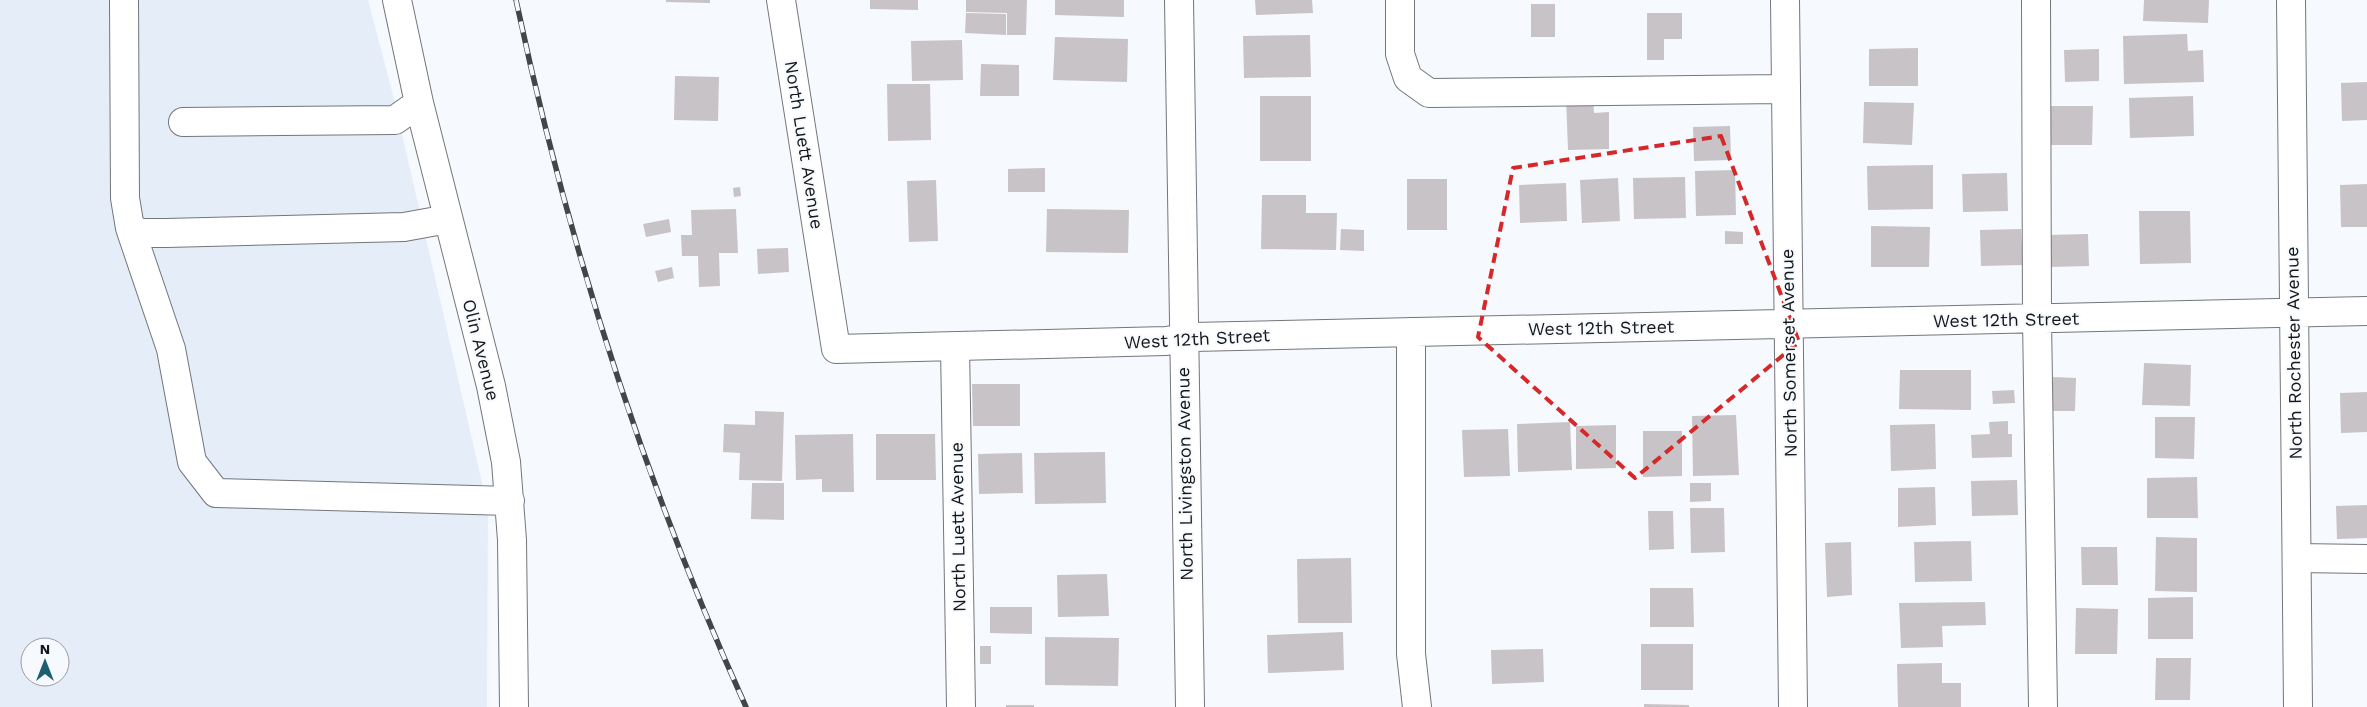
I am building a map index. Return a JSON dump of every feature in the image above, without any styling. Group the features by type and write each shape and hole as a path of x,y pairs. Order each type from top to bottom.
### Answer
{"street":[{"path":"124,0 125,198 130,228 171,349 192,462 216,493 510,501"},
{"name":"Olin Avenue","path":"397,0 419,103 491,386 506,462 510,501 514,707"},
{"name":"North Luett Avenue","path":"781,0 836,348"},
{"name":"North Livingston Avenue","path":"1179,0 1190,707"},
{"path":"1400,0 1400,54 1408,78 1429,93 1786,89"},
{"name":"North Somerset Avenue","path":"1785,0 1793,707"},
{"path":"2036,0 2043,707"},
{"name":"North Rochester Avenue","path":"2291,0 2298,707"},
{"path":"183,122 395,120 419,103"},
{"path":"130,228 141,233 166,233 404,226 448,219"},
{"name":"West 12th Street","path":"836,348 955,347 1183,339 1192,337 2367,311"},
{"path":"1411,332 1411,654 1417,707"},
{"name":"North Luett Avenue","path":"955,347 962,707"},
{"path":"2297,558 2367,559"}],"highlighted area":[{"path":"1721,136 1799,342 1635,478 1478,337 1513,168"}],"shaded area":[{"path":"0,0 368,0 394,99 488,509 487,707 0,707"}],"building":[{"path":"666,0 710,0 710,3 666,2"},
{"path":"870,0 918,0 918,10 870,9"},
{"path":"966,0 1027,0 1026,35 1007,35 1007,13 966,12"},
{"path":"1055,0 1124,0 1124,17 1055,15"},
{"path":"1255,0 1312,0 1313,13 1256,15"},
{"path":"2144,0 2209,0 2208,23 2143,21"},
{"path":"1531,4 1555,4 1555,37 1531,37"},
{"path":"966,13 1006,14 1006,35 965,33"},
{"path":"1647,13 1682,13 1682,39 1664,39 1664,60 1647,60"},
{"path":"2187,34 2188,51 2203,50 2204,82 2124,84 2123,36"},
{"path":"1310,35 1311,77 1244,78 1243,36"},
{"path":"1055,37 1128,39 1127,82 1053,80"},
{"path":"962,40 963,80 912,81 911,41"},
{"path":"1918,48 1918,86 1869,86 1869,49"},
{"path":"2099,49 2099,81 2065,82 2064,50"},
{"path":"981,64 1019,65 1019,96 980,96"},
{"path":"675,76 719,77 718,121 674,120"},
{"path":"2367,82 2367,120 2342,121 2341,83"},
{"path":"887,84 930,84 931,140 888,141"},
{"path":"1260,96 1311,96 1311,161 1260,161"},
{"path":"1593,96 1594,113 1609,112 1609,149 1568,150 1566,97"},
{"path":"2193,96 2194,136 2130,138 2129,98"},
{"path":"1864,102 1914,103 1912,145 1863,143"},
{"path":"2051,106 2093,106 2092,145 2051,145"},
{"path":"1730,126 1731,160 1694,161 1693,127"},
{"path":"1933,165 1933,209 1868,210 1867,166"},
{"path":"1045,168 1045,192 1008,192 1008,169"},
{"path":"1735,170 1736,215 1696,216 1695,171"},
{"path":"2007,173 2008,211 1963,212 1962,174"},
{"path":"1685,177 1686,218 1634,219 1633,178"},
{"path":"1618,178 1620,221 1582,223 1580,180"},
{"path":"1407,179 1447,179 1447,230 1407,230"},
{"path":"936,180 938,241 909,242 907,181"},
{"path":"1566,183 1567,221 1520,223 1519,185"},
{"path":"2367,184 2367,227 2341,227 2340,185"},
{"path":"740,187 741,196 734,197 733,188"},
{"path":"1262,195 1306,195 1306,213 1337,213 1336,250 1261,249"},
{"path":"736,209 738,253 719,253 720,286 699,287 698,256 682,256 681,235 692,235 691,210"},
{"path":"1047,209 1129,210 1128,253 1046,252"},
{"path":"2139,211 2190,211 2191,263 2140,264"},
{"path":"669,219 671,232 646,237 643,224"},
{"path":"1871,226 1930,227 1929,267 1871,267"},
{"path":"1341,229 1364,230 1364,251 1340,250"},
{"path":"2021,229 2023,265 1981,266 1980,230"},
{"path":"1725,231 1743,232 1743,244 1725,244"},
{"path":"2088,234 2089,266 2049,267 2048,235"},
{"path":"788,248 789,272 758,274 757,249"},
{"path":"672,267 674,278 658,282 655,271"},
{"path":"2144,363 2191,365 2190,406 2142,405"},
{"path":"1900,370 1971,370 1971,410 1899,409"},
{"path":"2053,377 2076,378 2075,411 2052,411"},
{"path":"972,384 1020,384 1020,426 973,426"},
{"path":"2014,390 2015,403 1993,404 1992,391"},
{"path":"2367,392 2367,432 2341,433 2340,393"},
{"path":"755,411 784,412 782,481 739,480 740,453 723,452 724,424 755,425"},
{"path":"1736,415 1739,475 1693,476 1692,416"},
{"path":"2155,417 2195,417 2194,459 2155,458"},
{"path":"2008,421 2008,434 2012,434 2012,457 1972,458 1971,435 1990,434 1989,422"},
{"path":"1570,422 1572,470 1518,472 1517,424"},
{"path":"1935,424 1936,469 1891,471 1890,425"},
{"path":"1616,425 1616,468 1576,469 1576,426"},
{"path":"1508,429 1510,476 1464,477 1462,430"},
{"path":"1643,431 1682,431 1682,476 1643,477"},
{"path":"853,434 854,492 822,492 822,479 796,480 795,435"},
{"path":"876,434 935,434 936,480 876,480"},
{"path":"1105,452 1106,503 1035,504 1034,453"},
{"path":"1022,453 1023,493 979,494 978,454"},
{"path":"2197,477 2198,518 2147,518 2147,478"},
{"path":"2017,480 2018,515 1972,516 1971,481"},
{"path":"752,483 784,483 784,520 751,519"},
{"path":"1690,483 1711,483 1711,501 1690,502"},
{"path":"1935,487 1936,525 1898,527 1898,488"},
{"path":"2367,505 2367,538 2337,539 2336,506"},
{"path":"1690,508 1724,508 1725,552 1691,553"},
{"path":"1648,511 1673,511 1674,549 1649,550"},
{"path":"2156,537 2197,538 2197,592 2155,591"},
{"path":"1971,541 1972,581 1915,582 1914,542"},
{"path":"1851,542 1852,595 1827,597 1825,543"},
{"path":"2081,547 2117,547 2118,585 2082,585"},
{"path":"1351,558 1352,623 1298,623 1297,559"},
{"path":"1107,574 1109,616 1058,617 1057,575"},
{"path":"1650,588 1693,588 1694,627 1650,627"},
{"path":"2193,597 2193,639 2148,639 2148,598"},
{"path":"1985,602 1986,625 1942,626 1943,647 1901,648 1899,603"},
{"path":"990,607 1032,607 1032,634 990,633"},
{"path":"2076,608 2118,609 2117,654 2075,654"},
{"path":"1343,632 1344,670 1268,673 1267,635"},
{"path":"1045,637 1119,638 1118,686 1045,685"},
{"path":"1641,644 1693,644 1693,690 1641,690"},
{"path":"980,646 991,646 991,664 980,664"},
{"path":"1543,649 1544,682 1492,684 1491,650"},
{"path":"2156,658 2191,658 2190,700 2155,700"},
{"path":"1942,663 1942,683 1961,683 1961,707 1898,707 1897,664"},
{"path":"1644,704 1689,705 1689,707 1644,707"},
{"path":"1006,705 1034,705 1034,707 1006,707"}],"railway":[{"path":"516,0 559,182 612,360 674,535 746,707"}]}
